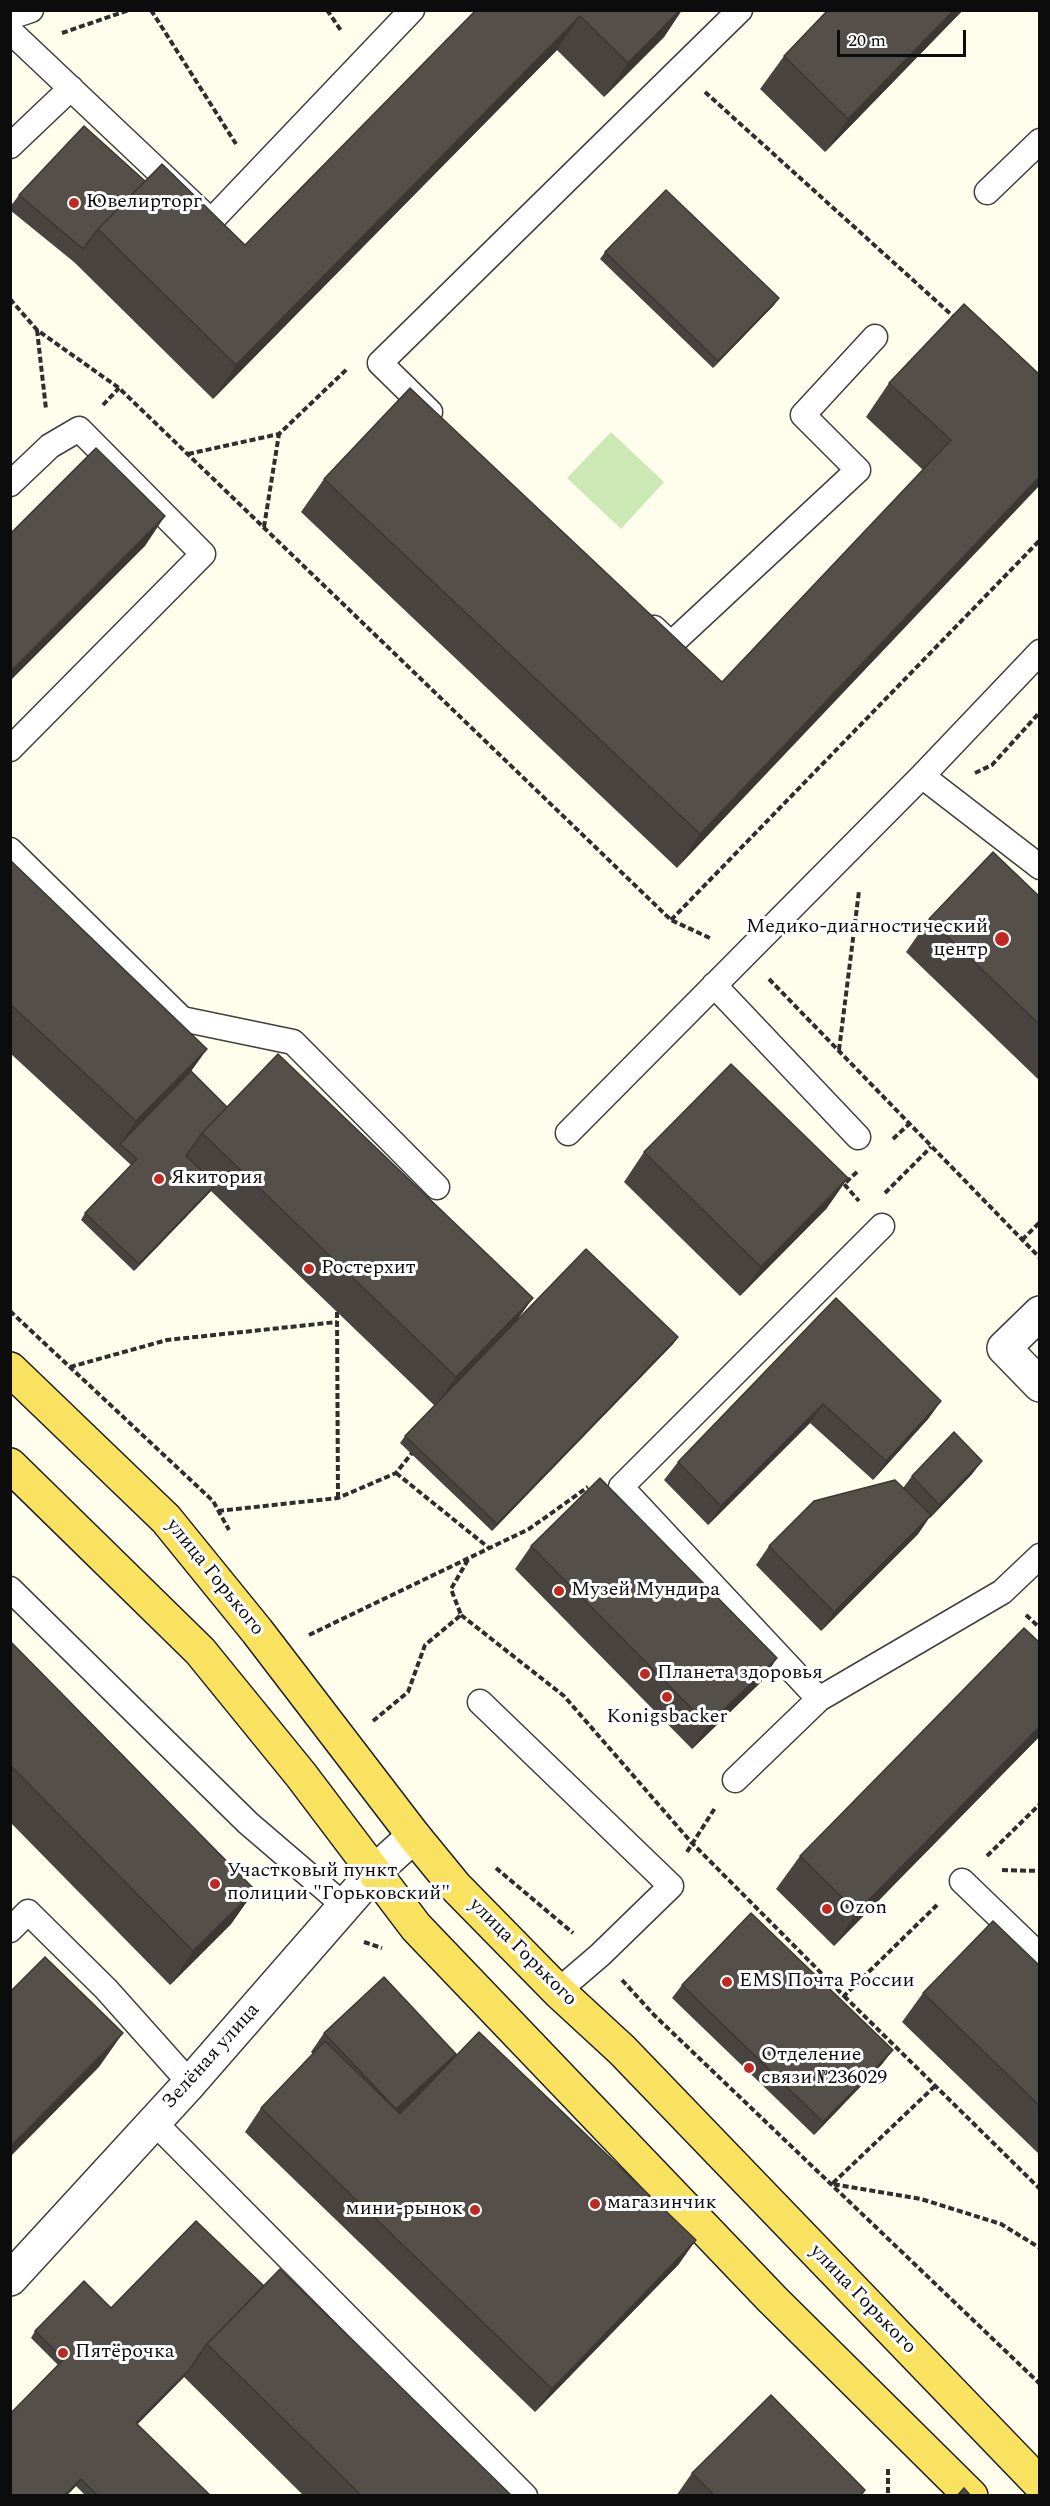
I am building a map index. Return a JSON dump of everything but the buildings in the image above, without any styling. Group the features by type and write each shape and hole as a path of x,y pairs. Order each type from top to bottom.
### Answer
{"main road":[{"name":"улица Горького","path":"10,1369 166,1519 257,1630 414,1836 455,1886 558,1991 622,2050 1040,2484"},
{"path":"10,1465 200,1651 416,1926 441,1953 772,2299 970,2496"}],"street":[{"path":"1040,1313 1004,1348 1040,1384"},
{"name":"Зелёная улица","path":"10,2279 190,2083 346,1907 375,1871 414,1836"}],"lane":[{"path":"10,17 31,10"},
{"path":"10,31 211,221 412,10"},
{"path":"448,429 380,363 740,10"},
{"path":"10,146 71,88"},
{"path":"987,192 1040,141"},
{"path":"637,611 671,644 858,470 803,415 876,337"},
{"path":"10,484 50,446 79,429 203,554 10,749"},
{"path":"568,1132 922,776 1040,652"},
{"path":"922,776 1040,867"},
{"path":"10,850 182,1019 293,1042 437,1187"},
{"path":"714,985 858,1137"},
{"path":"819,1699 621,1487 875,1218"},
{"path":"735,1780 819,1699 1002,1592 1040,1556"},
{"path":"10,1589 248,1823 346,1907"},
{"path":"480,1702 671,1886 600,1955 558,1991"},
{"path":"968,1875 1040,1956"},
{"path":"10,1930 28,1912 106,1989 190,2083"},
{"path":"154,2122 525,2496"}],"path":[{"path":"57,35 129,10"},
{"path":"151,10 255,174"},
{"path":"680,69 960,323"},
{"path":"10,299 37,330 119,388 671,920 745,955 1040,1258"},
{"path":"37,330 50,446"},
{"path":"187,454 279,434 264,527"},
{"path":"671,920 1040,540"},
{"path":"838,1051 859,889"},
{"path":"885,1147 909,1124"},
{"path":"860,1169 844,1184 875,1218 931,1147"},
{"path":"1022,1240 1040,1222"},
{"path":"337,1312 338,1498"},
{"path":"70,1367 167,1340 337,1322"},
{"path":"218,1511 338,1498 396,1473 412,1453"},
{"path":"396,1473 489,1548"},
{"path":"302,1639 529,1529 589,1485"},
{"path":"470,1558 451,1589 461,1615 564,1696 691,1842 1040,2189"},
{"path":"366,1728 408,1692 425,1645 461,1615"},
{"path":"671,1886 691,1842 735,1780"},
{"path":"844,1996 1040,1804"},
{"path":"493,1866 600,1955 654,2015 1040,2384"},
{"path":"968,1875 1040,1871"},
{"path":"832,2184 935,2086"},
{"path":"832,2184 921,2199 1001,2224 1040,2248"}],"green space":[{"path":"611,432 664,482 621,529 567,478"}],"place":[{"name":"Ювелирторг","path":"74,203"},
{"name":"Медико-диагностический центр","path":"1002,939"},
{"name":"Якитория","path":"159,1179"},
{"name":"Ростерхит","path":"309,1269"},
{"name":"Музей Мундира","path":"559,1591"},
{"name":"Планета здоровья","path":"645,1674"},
{"name":"Konigsbacker","path":"667,1697"},
{"name":"Участковый пункт полиции \"Горьковский\"","path":"215,1884"},
{"name":"Ozon","path":"827,1909"},
{"name":"EMS Почта России","path":"727,1982"},
{"name":"Отделение связи №236029","path":"749,2068"},
{"name":"магазинчик","path":"595,2204"},
{"name":"мини-рынок","path":"475,2210"},
{"name":"Пятёрочка","path":"63,2353"}]}
